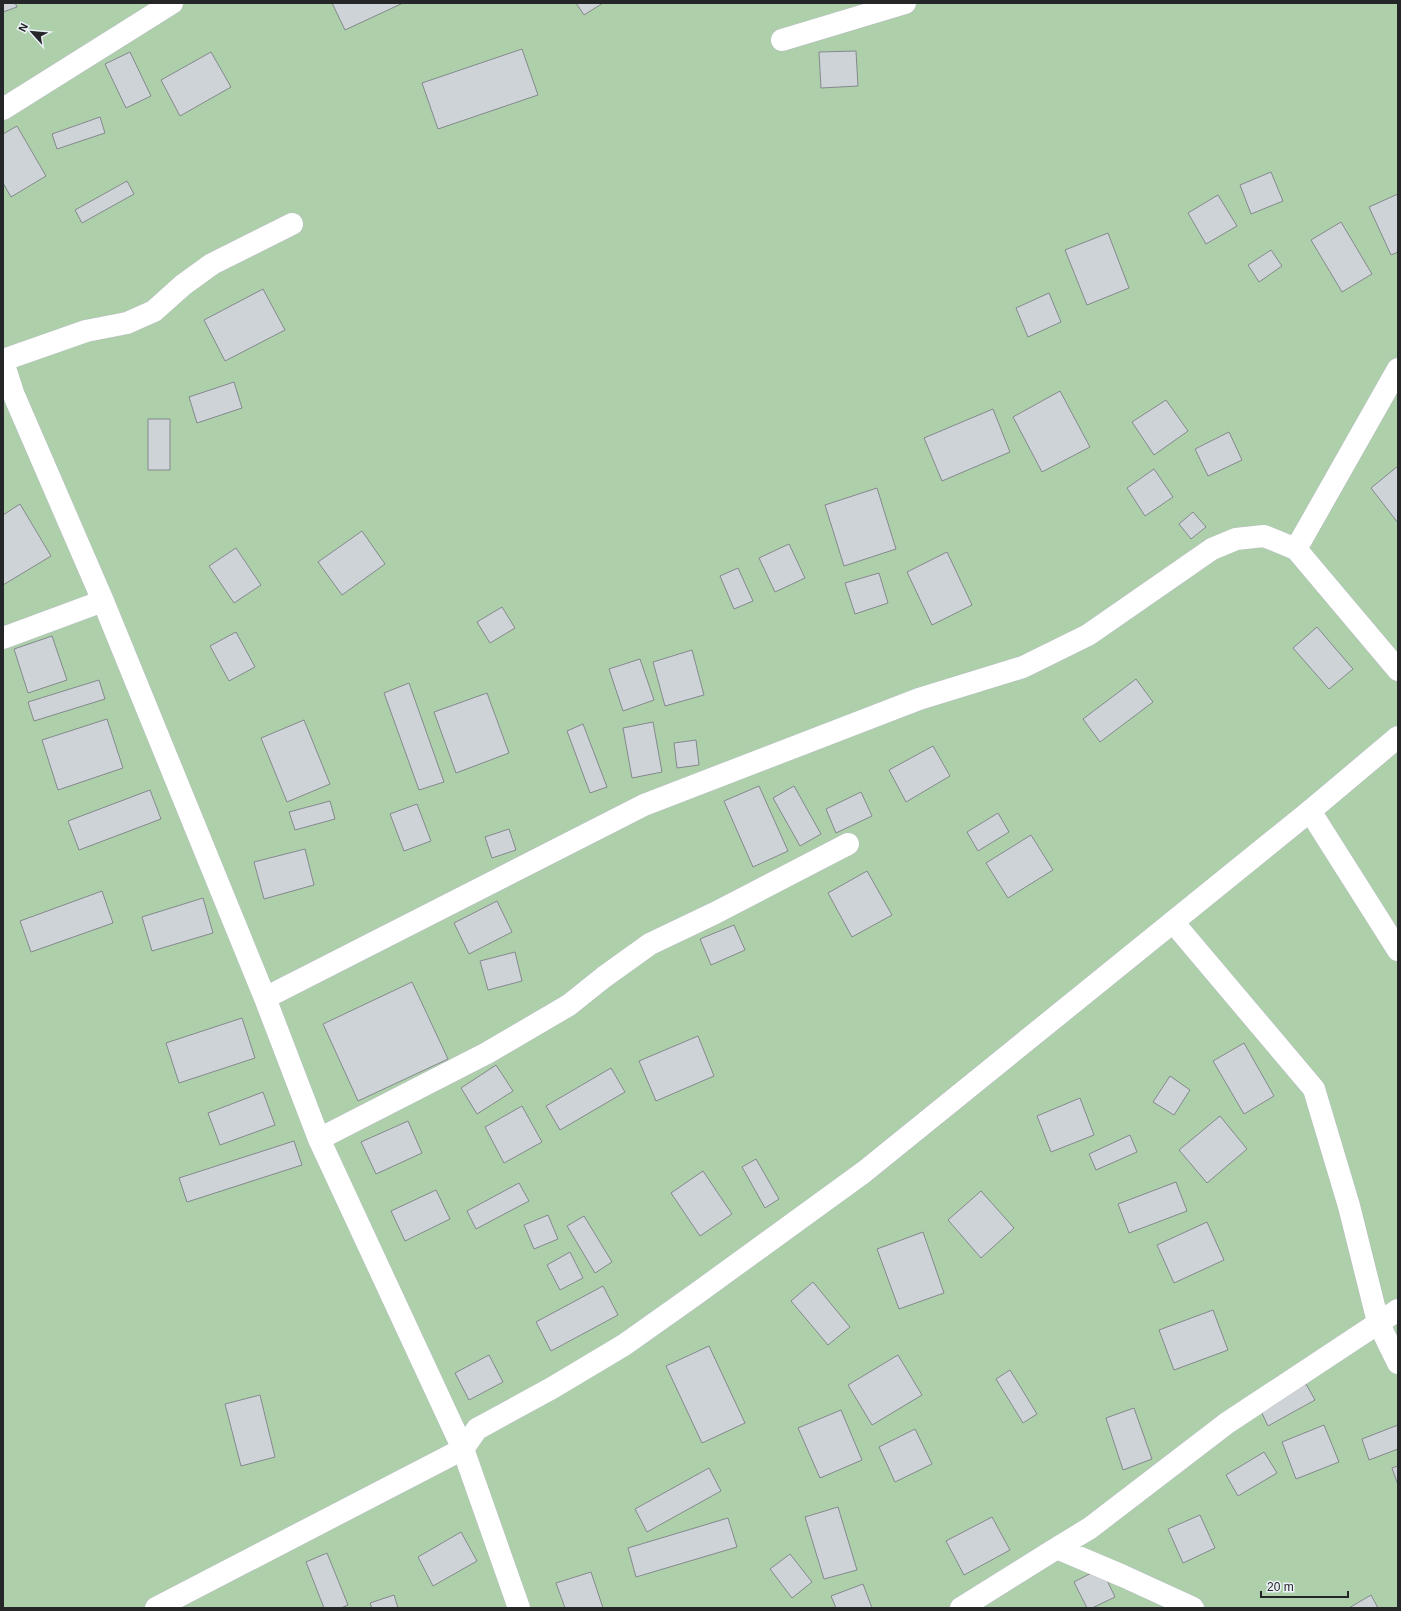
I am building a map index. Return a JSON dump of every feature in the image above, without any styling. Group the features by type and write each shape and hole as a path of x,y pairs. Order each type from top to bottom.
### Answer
{"street":[{"path":"3,108 172,3"},
{"path":"782,40 904,3"},
{"path":"292,224 212,264 182,285 154,310 126,323 86,332 3,361 8,395 103,601 265,998 319,1139 463,1449 519,1608"},
{"path":"1296,549 1398,369"},
{"path":"265,998 644,805 919,699 1023,667 1088,635 1212,549 1236,539 1264,536 1296,549 1398,670"},
{"path":"3,638 103,601"},
{"path":"156,1608 463,1449 477,1429 552,1388 624,1345 864,1172 1310,811 1398,737"},
{"path":"1310,811 1398,950"},
{"path":"319,1139 487,1053 569,1005 604,977 650,944 715,914 848,844"},
{"path":"1173,922 1314,1089 1348,1206 1378,1322 1398,1362"},
{"path":"961,1608 1090,1528 1228,1424 1398,1310"},
{"path":"1057,1548 1193,1608"}],"green space":[{"path":"3,3 1398,3 1398,1608 3,1608"}],"building":[{"path":"3,3 15,3 17,7 3,12"},
{"path":"332,3 403,3 345,30"},
{"path":"576,3 603,3 584,15"},
{"path":"522,49 538,95 438,129 422,83"},
{"path":"856,51 858,86 821,88 819,52"},
{"path":"130,52 151,96 126,108 105,64"},
{"path":"211,52 231,87 180,116 161,80"},
{"path":"100,117 105,133 57,149 52,134"},
{"path":"17,126 46,176 11,197 3,183 3,134"},
{"path":"1271,172 1283,201 1251,214 1240,185"},
{"path":"127,181 134,194 82,223 75,210"},
{"path":"1398,194 1398,252 1391,255 1369,207"},
{"path":"1218,195 1237,226 1206,244 1188,213"},
{"path":"1341,222 1372,274 1342,292 1311,240"},
{"path":"1108,233 1129,288 1087,305 1065,250"},
{"path":"1271,250 1282,266 1259,282 1248,265"},
{"path":"263,289 285,330 225,361 204,320"},
{"path":"1049,293 1061,322 1028,337 1016,308"},
{"path":"234,382 242,408 197,423 189,397"},
{"path":"1060,391 1090,447 1042,472 1013,417"},
{"path":"1166,400 1188,431 1154,455 1132,422"},
{"path":"993,409 1010,452 942,481 924,438"},
{"path":"148,419 170,419 170,470 148,470"},
{"path":"1229,432 1242,460 1208,476 1195,449"},
{"path":"1398,466 1398,523 1371,488"},
{"path":"1154,469 1173,497 1145,516 1127,488"},
{"path":"877,488 896,549 844,566 825,505"},
{"path":"20,504 51,556 3,585 3,515"},
{"path":"1193,512 1206,527 1191,539 1179,524"},
{"path":"362,531 385,564 342,595 318,562"},
{"path":"789,544 805,578 775,592 759,558"},
{"path":"236,548 261,585 234,603 209,566"},
{"path":"947,552 972,605 932,625 907,572"},
{"path":"738,568 753,601 734,609 720,576"},
{"path":"879,573 888,603 855,614 845,583"},
{"path":"502,607 515,628 490,643 477,622"},
{"path":"1317,627 1353,669 1329,689 1293,648"},
{"path":"236,632 255,667 229,681 210,646"},
{"path":"52,636 67,680 28,693 14,649"},
{"path":"692,650 704,695 665,706 653,662"},
{"path":"640,659 654,700 623,711 609,669"},
{"path":"1136,679 1153,702 1100,742 1083,719"},
{"path":"99,680 105,699 34,721 28,702"},
{"path":"409,683 444,782 419,790 384,693"},
{"path":"487,693 509,753 456,773 434,712"},
{"path":"107,719 123,768 58,790 42,740"},
{"path":"304,720 330,784 287,802 261,738"},
{"path":"653,722 662,772 632,778 623,728"},
{"path":"583,724 607,787 590,793 567,731"},
{"path":"696,740 699,765 677,768 674,743"},
{"path":"933,746 950,776 906,802 889,770"},
{"path":"759,786 788,851 753,867 724,801"},
{"path":"794,786 821,834 800,846 773,798"},
{"path":"150,790 161,819 79,850 68,821"},
{"path":"861,792 872,816 836,833 826,809"},
{"path":"330,801 335,819 295,830 289,812"},
{"path":"417,804 431,841 404,851 390,814"},
{"path":"998,813 1009,832 978,851 967,832"},
{"path":"509,829 516,850 492,858 485,837"},
{"path":"1031,835 1053,870 1008,898 986,863"},
{"path":"305,849 314,885 264,899 254,862"},
{"path":"867,871 892,915 852,937 828,893"},
{"path":"102,891 113,923 31,952 20,921"},
{"path":"203,898 213,933 152,951 142,917"},
{"path":"497,901 512,932 469,954 454,923"},
{"path":"734,925 745,950 711,965 700,939"},
{"path":"515,952 522,981 488,990 480,961"},
{"path":"412,982 448,1059 358,1101 323,1024"},
{"path":"242,1018 255,1058 179,1083 166,1043"},
{"path":"698,1036 714,1076 656,1101 639,1061"},
{"path":"1244,1043 1274,1096 1244,1114 1213,1061"},
{"path":"496,1065 513,1091 477,1114 461,1088"},
{"path":"611,1068 625,1092 560,1130 546,1106"},
{"path":"1170,1076 1190,1090 1174,1115 1153,1102"},
{"path":"263,1092 275,1125 220,1145 208,1113"},
{"path":"1080,1098 1094,1135 1051,1152 1037,1116"},
{"path":"522,1106 542,1142 504,1163 485,1127"},
{"path":"1220,1116 1247,1149 1207,1183 1179,1150"},
{"path":"408,1121 422,1153 376,1174 361,1142"},
{"path":"1130,1135 1137,1152 1096,1170 1089,1154"},
{"path":"294,1141 302,1165 187,1202 179,1178"},
{"path":"756,1159 779,1199 765,1208 742,1167"},
{"path":"703,1171 732,1214 700,1236 671,1193"},
{"path":"1176,1182 1187,1211 1129,1233 1118,1204"},
{"path":"519,1183 529,1201 476,1229 467,1211"},
{"path":"436,1190 450,1219 405,1241 391,1211"},
{"path":"981,1191 1014,1228 981,1258 948,1220"},
{"path":"548,1215 558,1239 534,1249 524,1225"},
{"path":"584,1216 612,1262 595,1273 567,1226"},
{"path":"1207,1222 1224,1260 1174,1283 1157,1245"},
{"path":"923,1232 944,1293 899,1309 877,1249"},
{"path":"570,1252 583,1278 560,1290 547,1265"},
{"path":"813,1282 850,1327 828,1345 791,1301"},
{"path":"603,1286 618,1315 551,1351 536,1322"},
{"path":"1213,1310 1228,1350 1174,1370 1159,1330"},
{"path":"709,1346 745,1423 702,1443 666,1366"},
{"path":"489,1355 503,1382 469,1400 455,1373"},
{"path":"898,1355 922,1395 872,1425 848,1385"},
{"path":"1010,1370 1037,1414 1023,1423 996,1379"},
{"path":"1306,1384 1315,1400 1268,1426 1260,1409"},
{"path":"260,1395 275,1457 241,1466 225,1404"},
{"path":"1134,1408 1152,1459 1123,1470 1106,1418"},
{"path":"841,1410 862,1460 820,1478 798,1428"},
{"path":"1324,1425 1339,1462 1296,1479 1282,1442"},
{"path":"1398,1425 1398,1449 1369,1460 1362,1439"},
{"path":"915,1429 932,1464 895,1482 879,1447"},
{"path":"1264,1452 1277,1473 1238,1496 1226,1475"},
{"path":"1398,1466 1398,1485 1392,1468"},
{"path":"709,1468 721,1491 647,1532 635,1509"},
{"path":"838,1507 857,1570 824,1579 805,1517"},
{"path":"1200,1515 1215,1548 1183,1563 1168,1529"},
{"path":"992,1517 1010,1550 964,1575 946,1541"},
{"path":"728,1518 737,1547 636,1577 628,1548"},
{"path":"461,1532 477,1561 433,1586 418,1557"},
{"path":"327,1553 348,1605 341,1608 324,1608 306,1562"},
{"path":"790,1554 812,1582 792,1598 770,1569"},
{"path":"1101,1568 1115,1597 1092,1608 1087,1608 1074,1582"},
{"path":"591,1572 603,1608 565,1608 556,1583"},
{"path":"863,1584 872,1608 836,1608 831,1596"},
{"path":"394,1595 398,1608 372,1608 370,1603"},
{"path":"1371,1595 1378,1608 1349,1608"}]}
